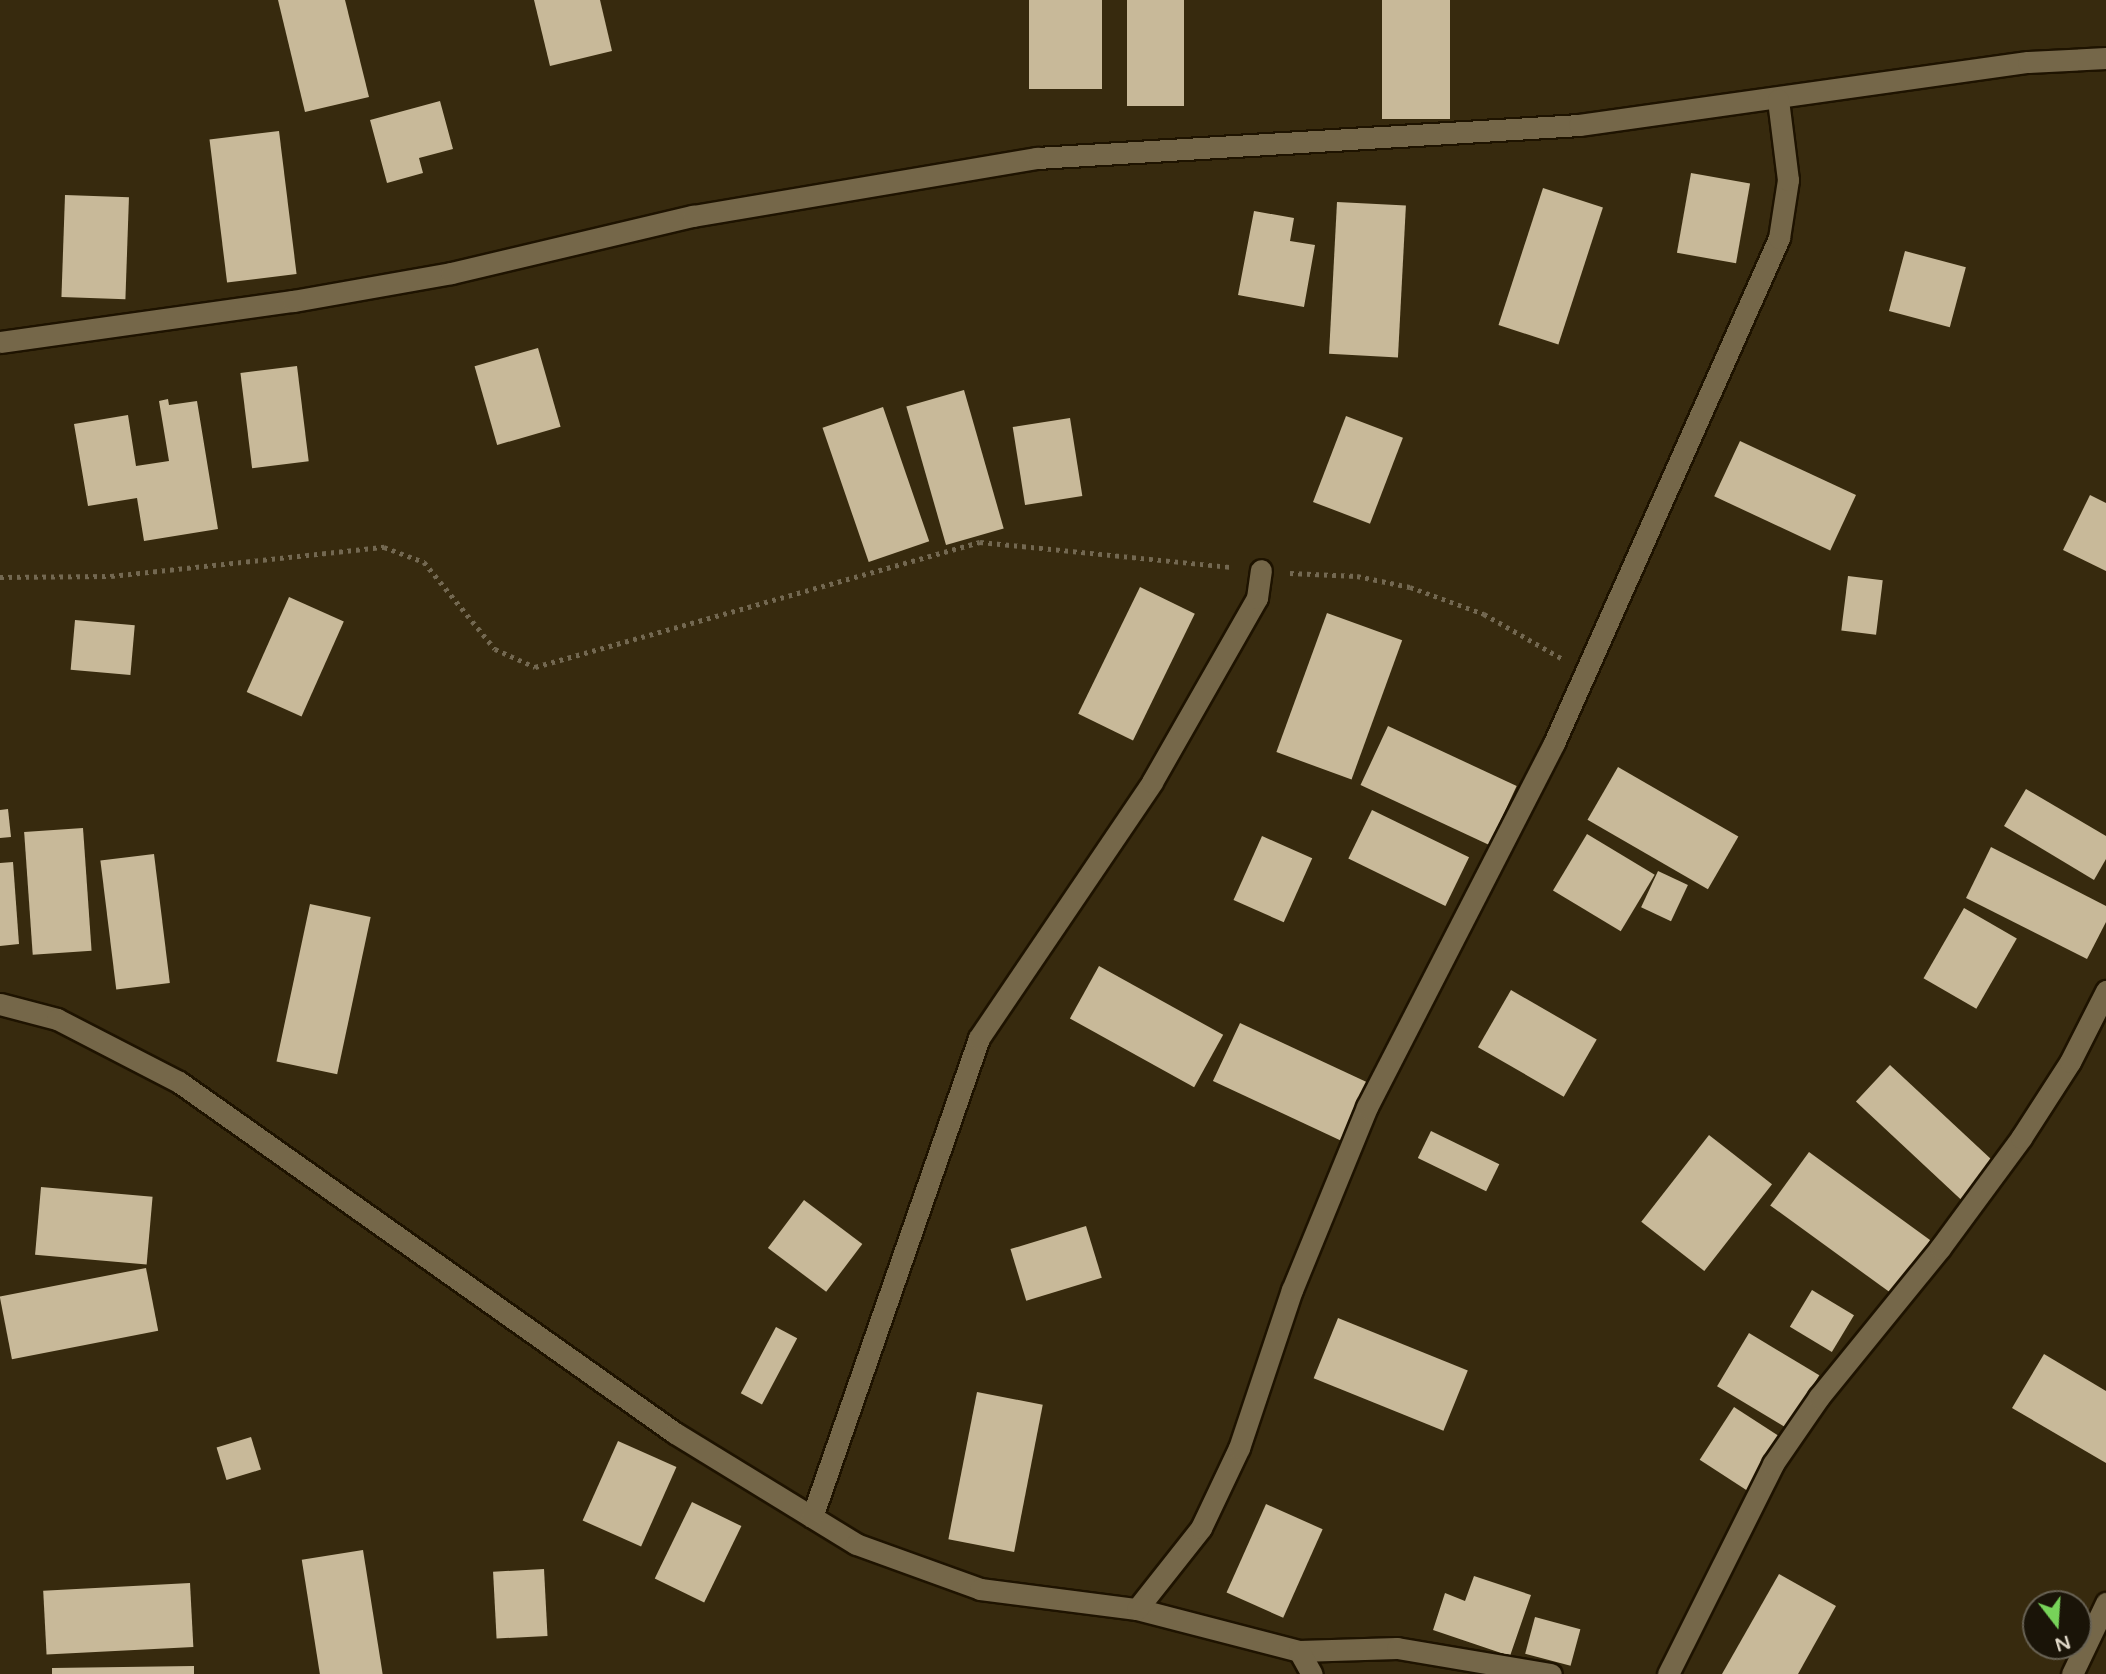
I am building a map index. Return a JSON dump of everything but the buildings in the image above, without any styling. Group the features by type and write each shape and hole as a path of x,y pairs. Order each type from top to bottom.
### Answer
{"street":[{"path":"0,342 332,295 451,273 694,216 1037,158 1342,136 1489,132 1778,100 2028,62 2106,58"},
{"path":"1137,1609 1201,1528 1239,1448 1292,1290 1367,1107 1585,672 1779,238 1788,180 1778,100"},
{"path":"812,1517 979,1038 1152,782 1257,598 1262,570"},
{"path":"1668,1674 1773,1464 1819,1398 2021,1138 2070,1062 2106,991"},
{"path":"0,1004 57,1019 179,1082 675,1433 856,1544 980,1589 1137,1609 1299,1651 1397,1648 1551,1674"},
{"path":"2072,1674 2106,1603"},
{"path":"1299,1651 1311,1674"}],"path":[{"path":"0,578 111,576 384,547 424,562 495,649 535,667 980,542 1262,570 1357,576 1410,587 1484,614 1585,672"}]}
